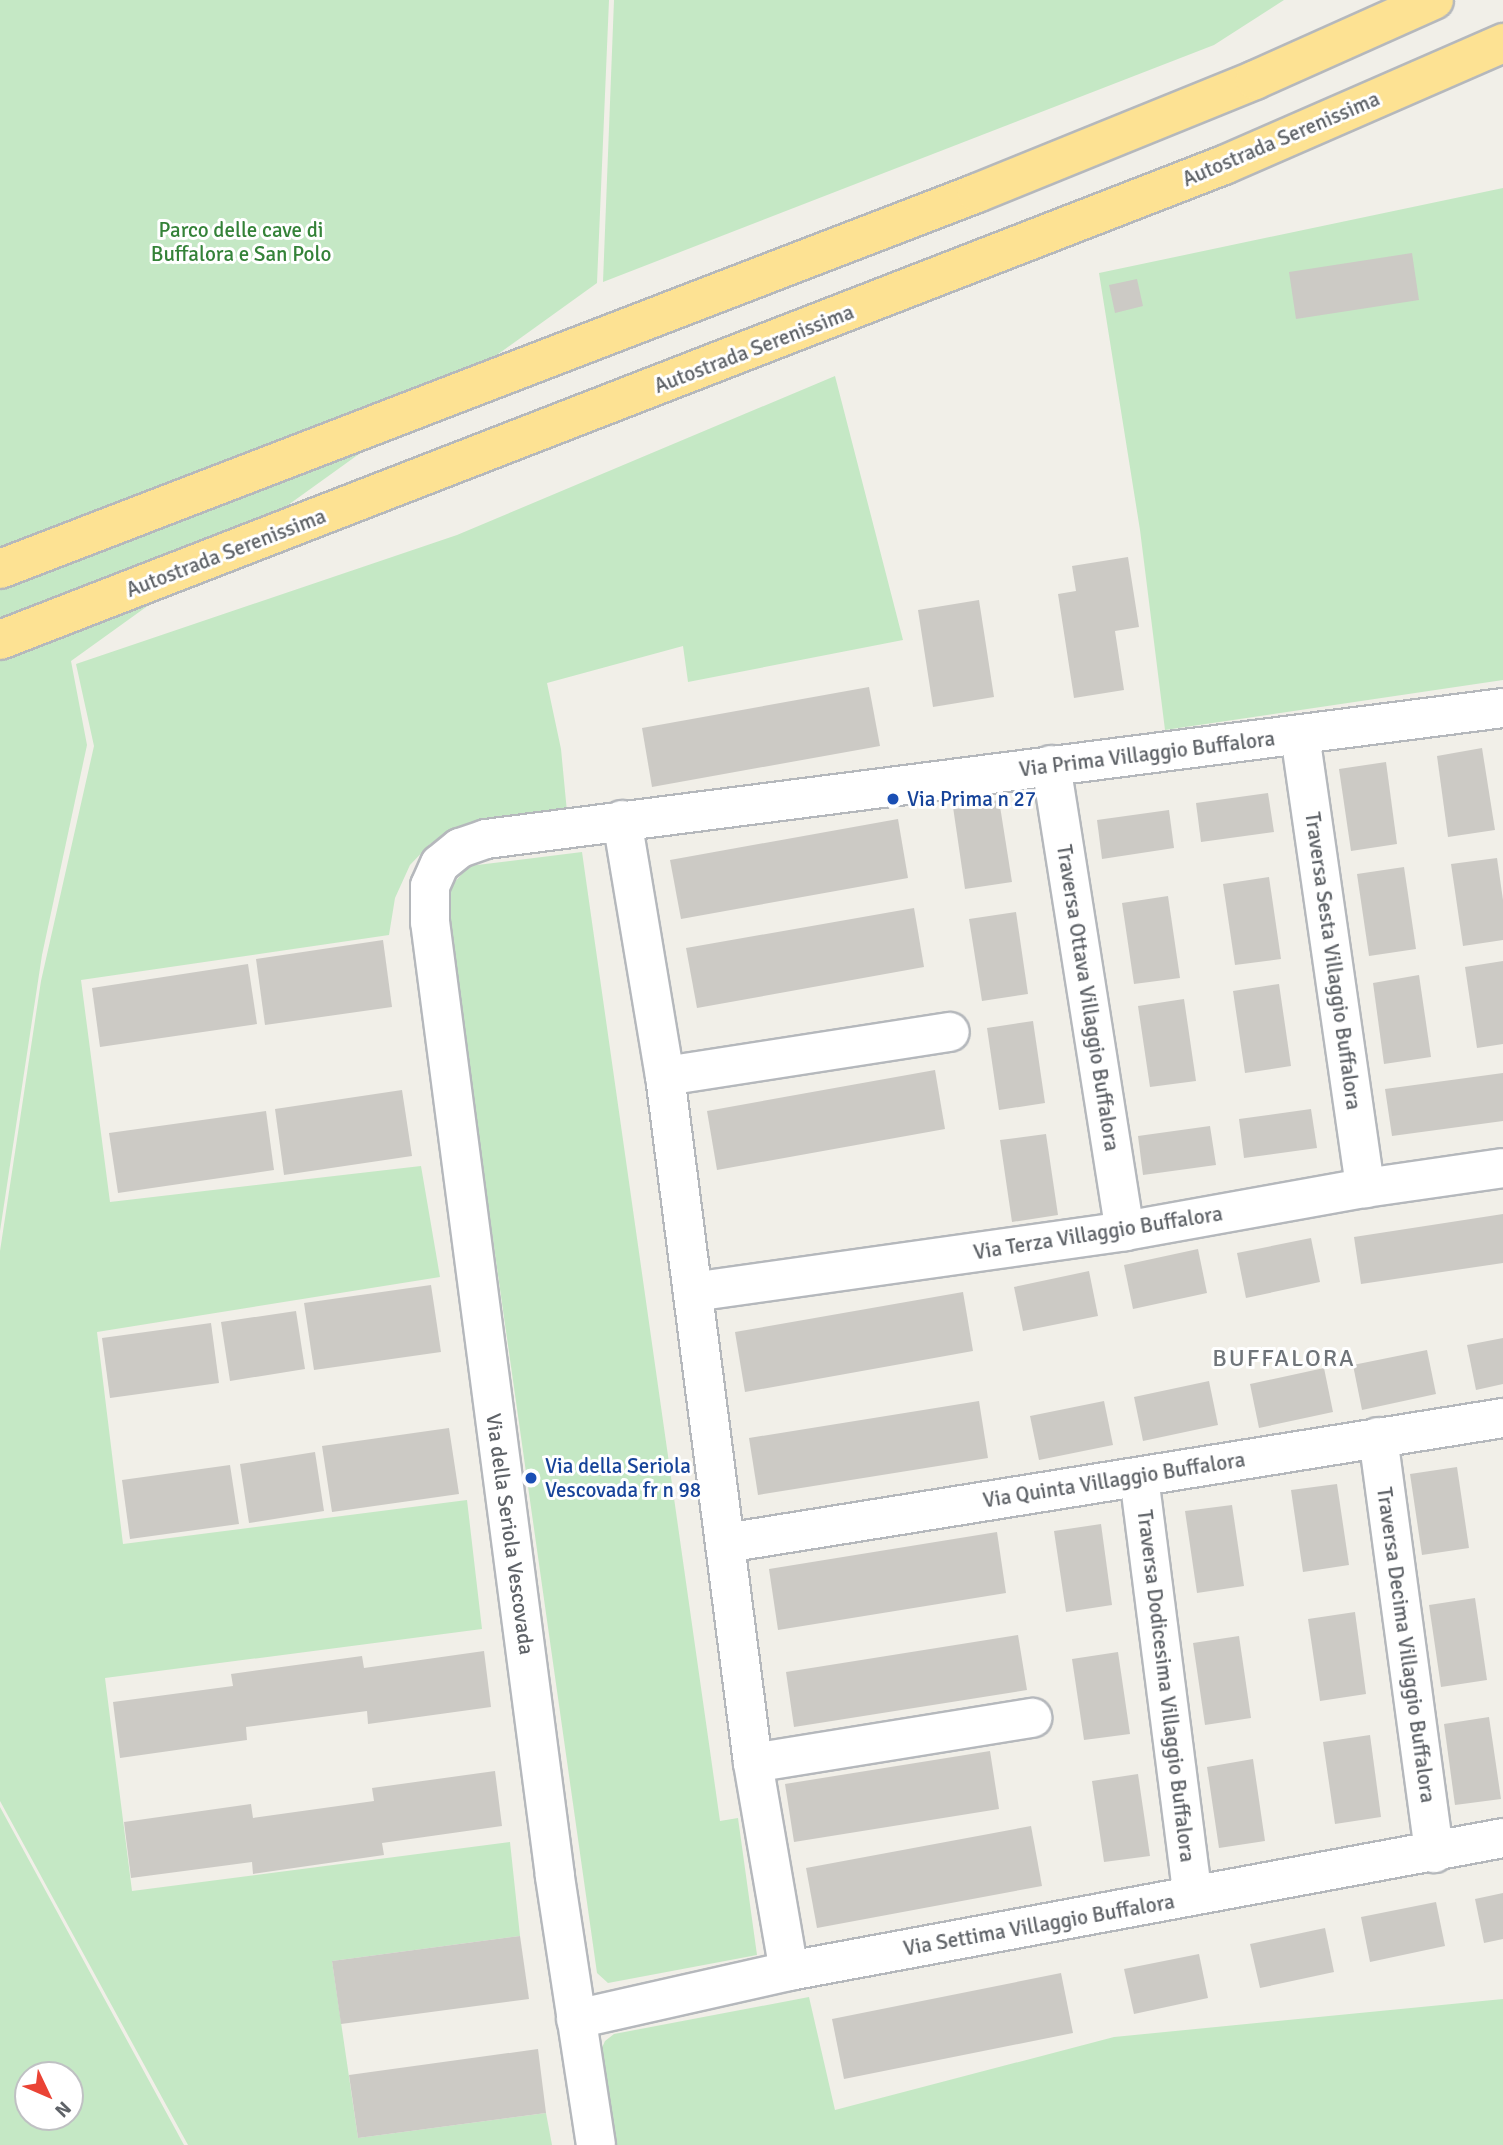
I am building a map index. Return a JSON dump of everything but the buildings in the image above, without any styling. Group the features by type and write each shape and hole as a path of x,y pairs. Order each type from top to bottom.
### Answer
{"highway":[{"path":"0,569 977,193 1255,80 1434,0"},
{"name":"Autostrada Serenissima","path":"0,640 1198,175 1503,43"}],"street":[{"name":"Via Prima Villaggio Buffalora","path":"430,922 430,886 440,864 460,848 486,839 1503,708"},
{"name":"Traversa Sesta Villaggio Buffalora","path":"1300,735 1365,1188"},
{"name":"Traversa Ottava Villaggio Buffalora","path":"1051,765 1125,1231"},
{"path":"622,820 664,1076 753,1763 789,1970"},
{"name":"Via della Seriola Vescovada","path":"430,922 576,2019 596,2145"},
{"path":"664,1076 950,1032"},
{"name":"Via Terza Villaggio Buffalora","path":"693,1292 1125,1231 1365,1188 1503,1168"},
{"name":"Via Quinta Villaggio Buffalora","path":"726,1543 1503,1418"},
{"name":"Traversa Decima Villaggio Buffalora","path":"1378,1437 1434,1853"},
{"name":"Traversa Dodicesima Villaggio Buffalora","path":"1139,1477 1193,1896"},
{"path":"753,1763 1032,1718"},
{"name":"Via Settima Villaggio Buffalora","path":"576,2019 789,1970 1434,1853 1503,1838"}],"green space":[{"name":"Parco delle cave di Buffalora e San Polo","path":"0,0 609,0 597,283 71,661 87,745 42,955 0,1231"},
{"path":"614,0 1284,0 1214,45 603,282"},
{"path":"1503,188 1503,680 1165,730 1140,530 1099,273"},
{"path":"835,376 903,640 688,682 683,646 547,683 561,749 567,812 455,830 430,844 410,865 395,898 389,935 81,980 110,1202 421,1166 440,1277 97,1332 123,1544 467,1500 482,1629 105,1678 132,1891 510,1842 520,1936 332,1961 358,2138 546,2113 552,2145 188,2145 0,1801 0,1251 41,981 94,746 76,664 457,535"},
{"path":"582,852 720,1821 738,1818 757,1955 608,1983 597,1973 444,894 469,866"},
{"path":"0,1807 184,2145 0,2145"},
{"path":"809,1997 835,2110 1114,2037 1503,1999 1503,2145 613,2145 600,2052 605,2041 614,2034"}],"place":[{"name":"Via Prima n 27","path":"893,799"},
{"name":"Via della Seriola Vescovada fr n 98","path":"531,1478"}],"district":[{"name":"BUFFALORA","path":"1284,1359"}]}
